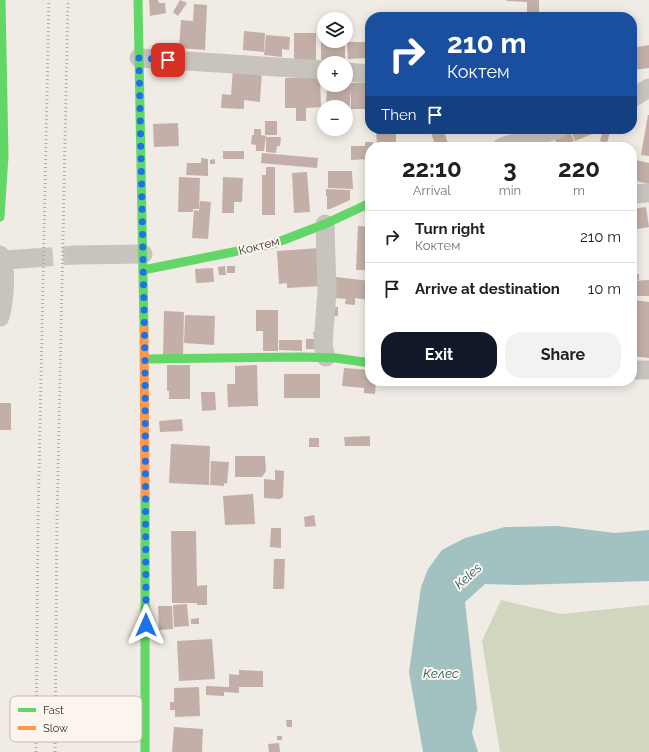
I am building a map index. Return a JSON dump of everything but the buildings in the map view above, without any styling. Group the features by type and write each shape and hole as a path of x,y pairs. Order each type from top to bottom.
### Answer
{"street":[{"path":"0,217 4,156 1,0"},
{"path":"138,0 145,359 145,752"},
{"path":"139,58 317,70"},
{"path":"353,73 365,74"},
{"path":"637,95 649,88"},
{"path":"518,142 543,134"},
{"path":"637,194 649,193"},
{"name":"Коктем","path":"143,262 273,244 325,224 365,205"},
{"path":"325,224 327,291 323,345 326,357"},
{"path":"75,255 143,262"},
{"path":"0,317 4,291 4,276 1,257 34,258"},
{"path":"145,359 186,360 326,357 365,362"},
{"path":"637,370 649,370"}],"green space":[{"path":"501,600 561,614 649,605 649,752 500,752 482,641"}],"water":[{"name":"Келес","path":"558,526 615,533 649,530 649,581 519,585 485,584 465,602 477,708 472,733 478,752 423,752 409,672 421,587 428,569 442,550 465,538 505,527"}],"tunnel":[{"path":"34,258 75,255"}],"railway":[{"path":"36,696 38,521 49,0"},
{"path":"55,696 57,521 68,0"},
{"path":"36,742 36,752"},
{"path":"55,742 55,752"}],"traffic: fast":[{"path":"0,217 4,156 1,0"},
{"path":"138,0 144,330"},
{"path":"143,270 273,244 325,224 365,205"},
{"path":"145,359 302,357 336,358 365,362"},
{"path":"145,497 145,752"}],"traffic: slow":[{"path":"144,330 145,497"}],"route":[{"path":"146,625 145,359 139,58 168,60"}],"water label":[{"name":"Keles","path":"468,576"}]}
